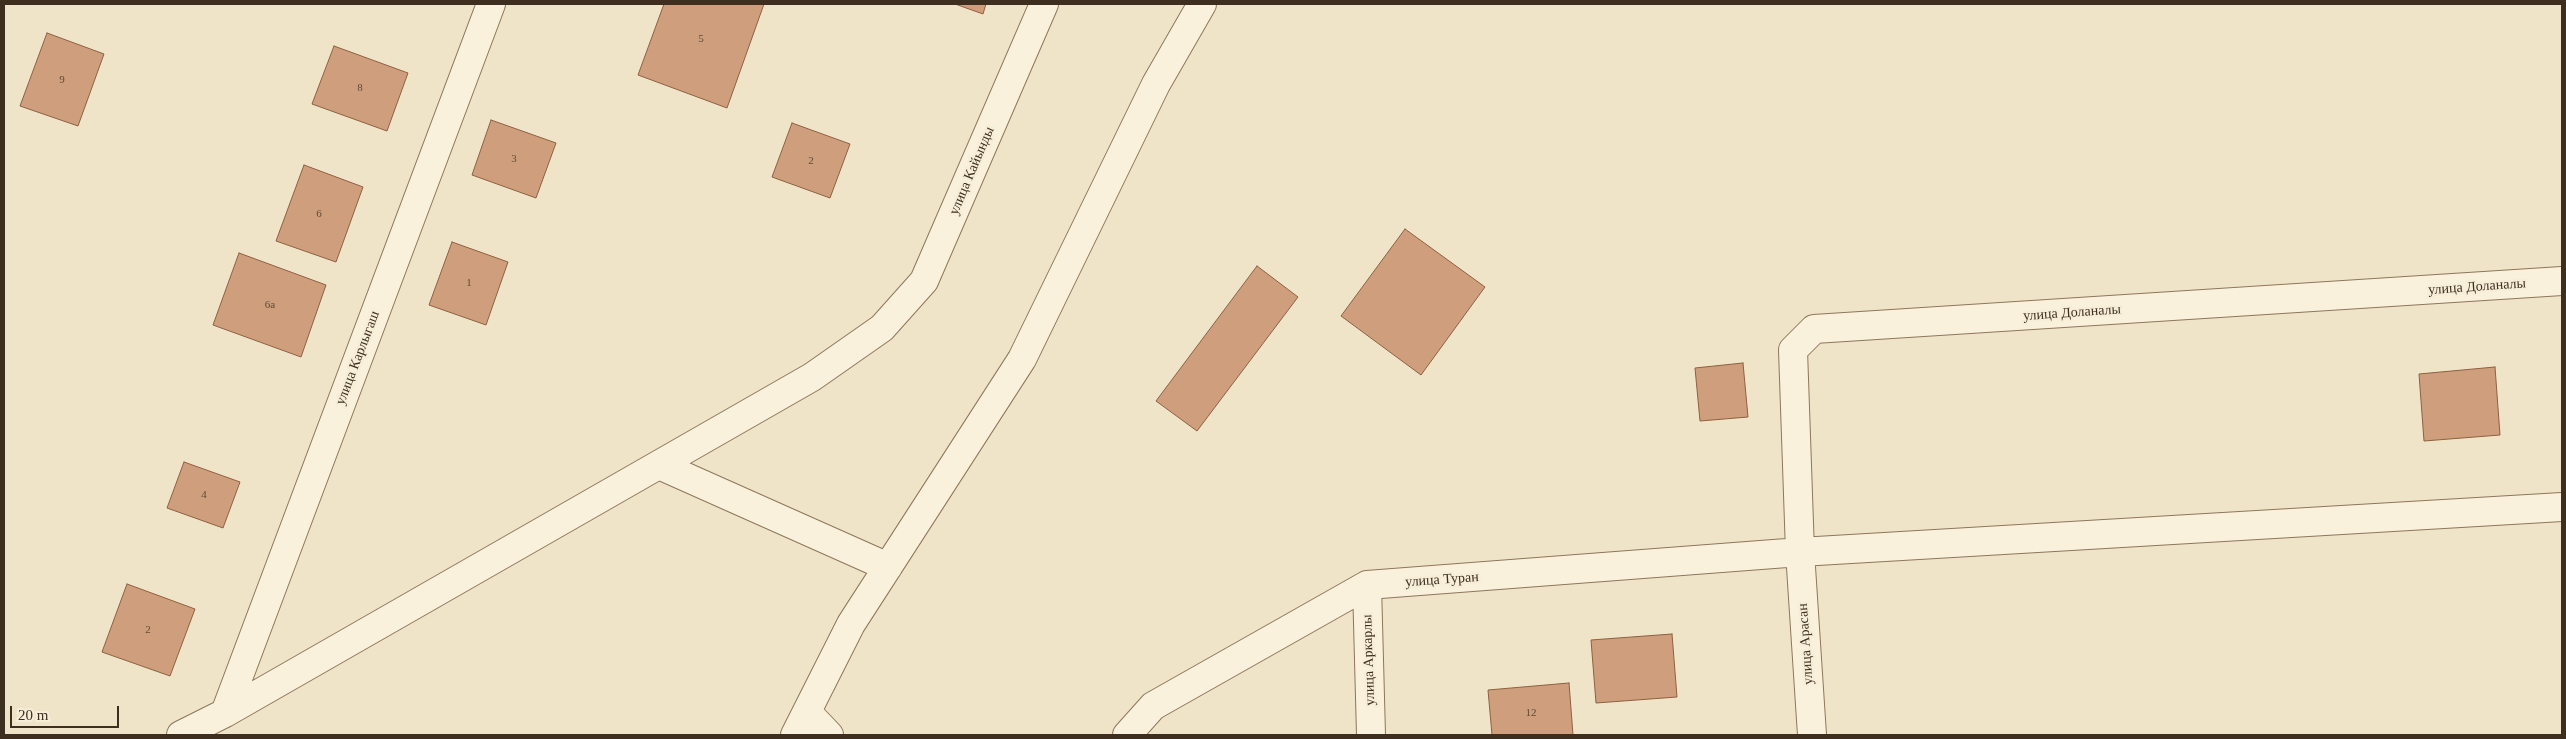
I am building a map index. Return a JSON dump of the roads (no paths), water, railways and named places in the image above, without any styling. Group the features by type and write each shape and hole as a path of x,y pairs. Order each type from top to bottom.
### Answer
{"street":[{"name":"улица Карлыгаш","path":"225,713 491,4"},
{"name":"улица Кайынды","path":"181,735 225,713 812,377 882,328 924,281 1044,4"},
{"path":"829,735 801,723 851,624 1022,359 1156,84 1202,4"},
{"name":"улица Доланалы","path":"1800,552 1793,350 1814,329 2562,281"},
{"path":"659,465 888,567"},
{"name":"улица Туран","path":"1127,735 1153,706 1367,586 1800,552 2562,507"},
{"name":"улица Арасан","path":"1800,552 1812,735"},
{"name":"улица Аркарлы","path":"1367,586 1371,735"}]}
